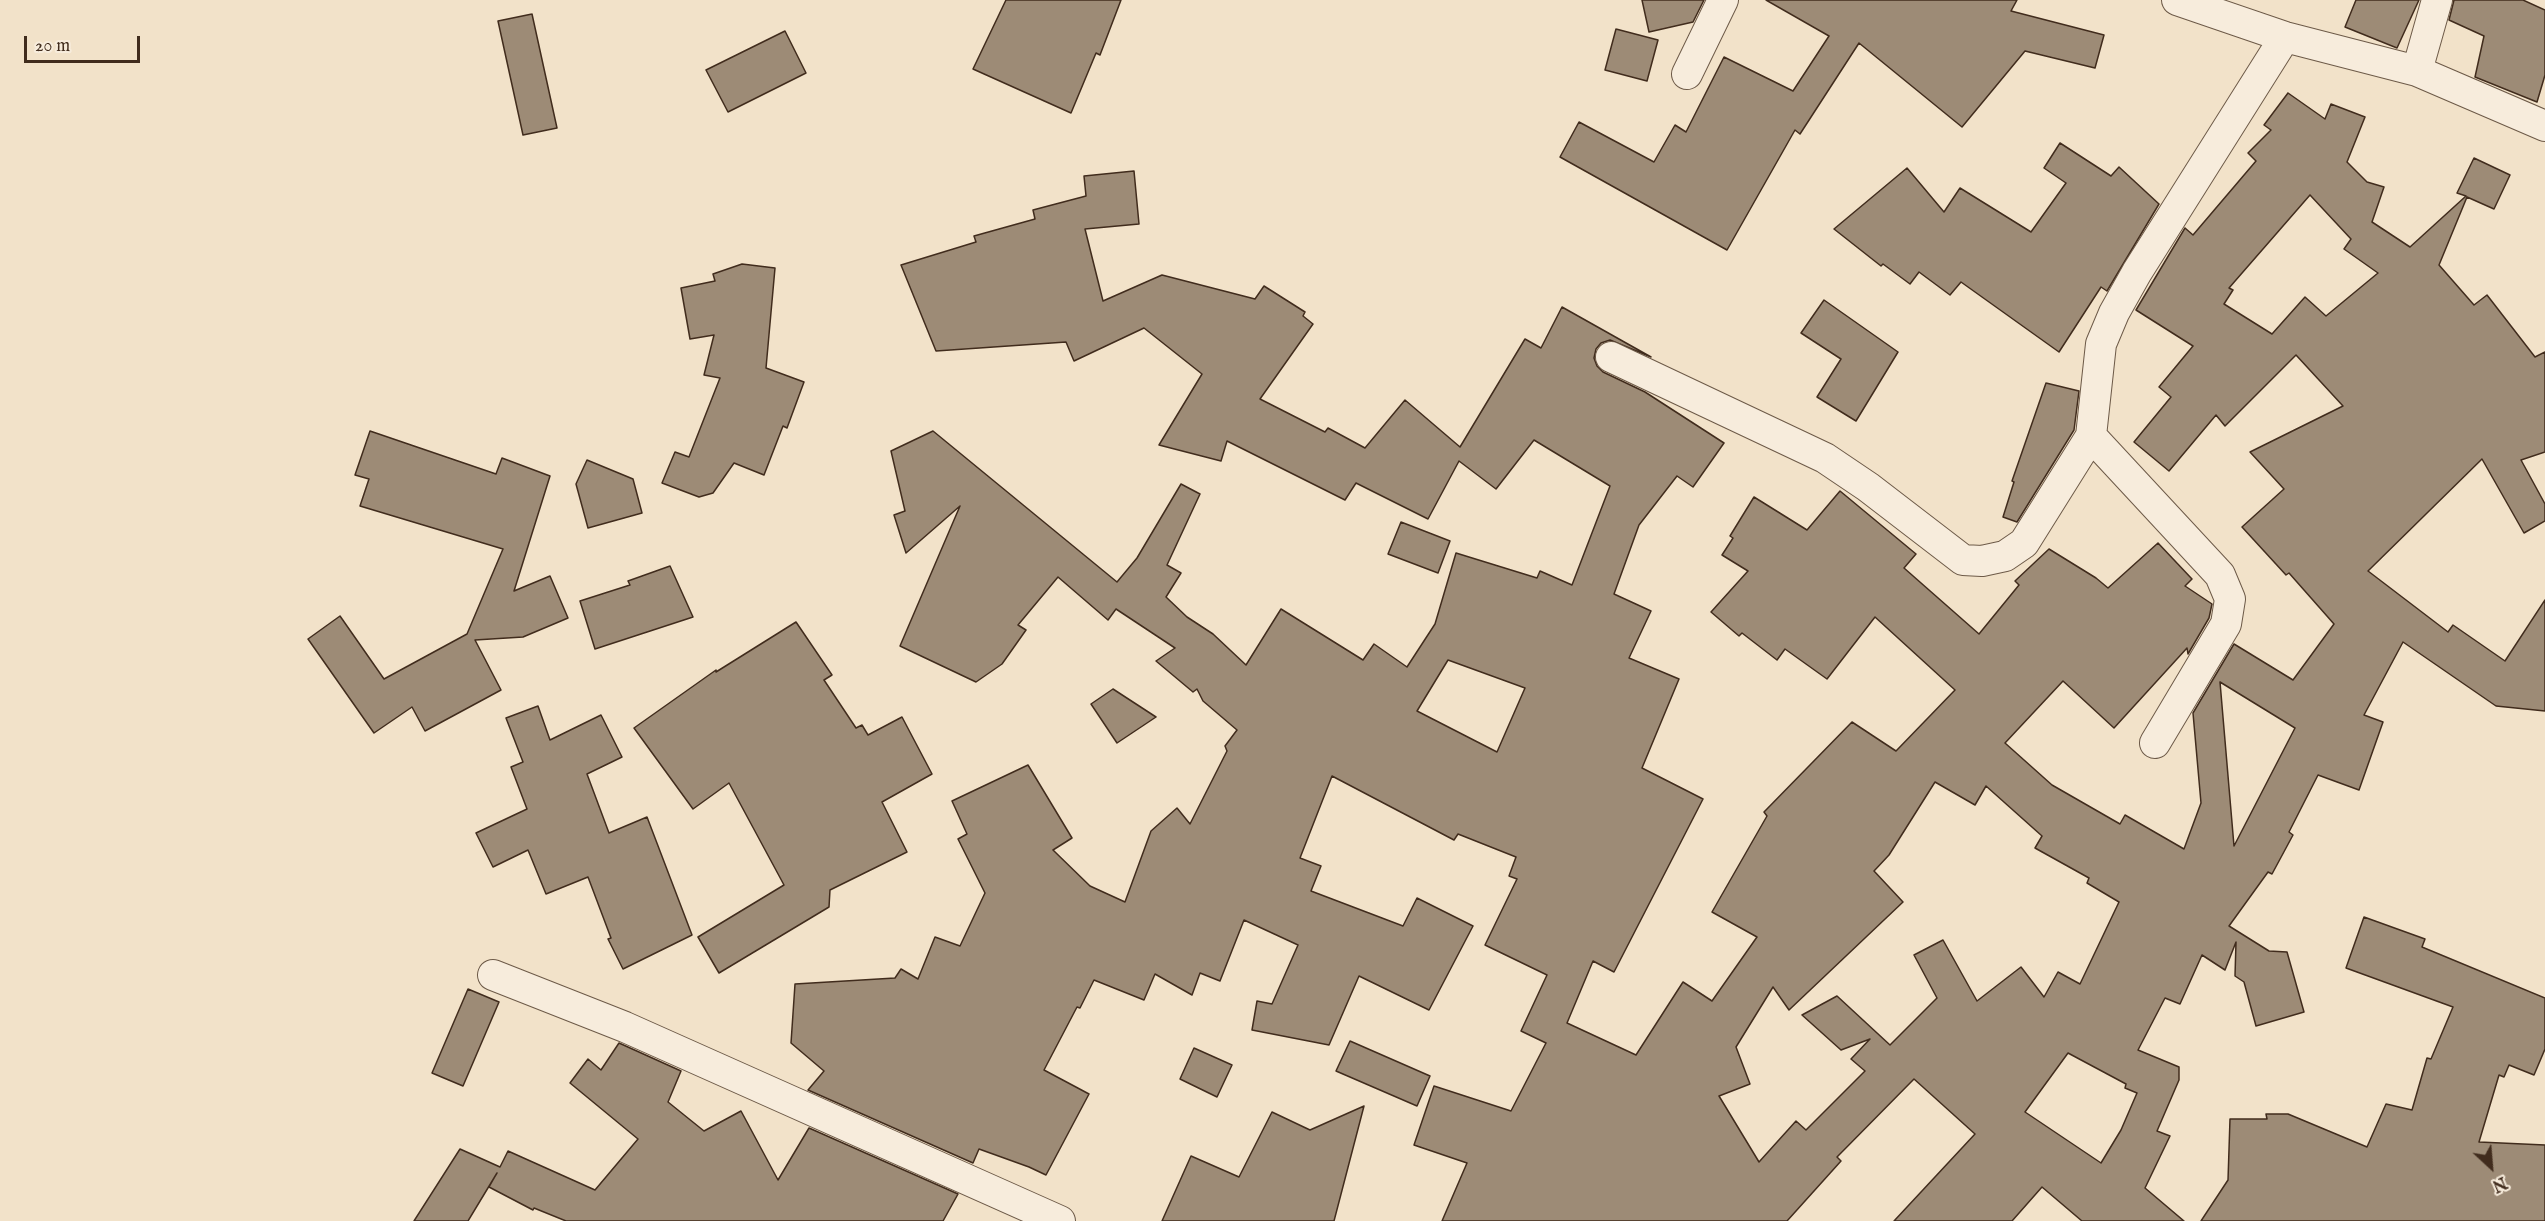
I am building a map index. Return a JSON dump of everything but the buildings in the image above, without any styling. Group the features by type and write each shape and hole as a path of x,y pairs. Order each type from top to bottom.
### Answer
{"street":[{"path":"1687,74 1723,0"},
{"path":"2177,0 2285,37 2417,71 2545,126"},
{"path":"2417,71 2437,0"},
{"path":"1611,357 1825,458 1868,487 1964,560 1982,561 2005,556 2024,543 2091,436 2101,344 2114,313 2137,272 2285,37"},
{"path":"2091,436 2220,575 2230,599 2226,624 2155,743"},
{"path":"493,975 625,1028 1060,1221"}]}
